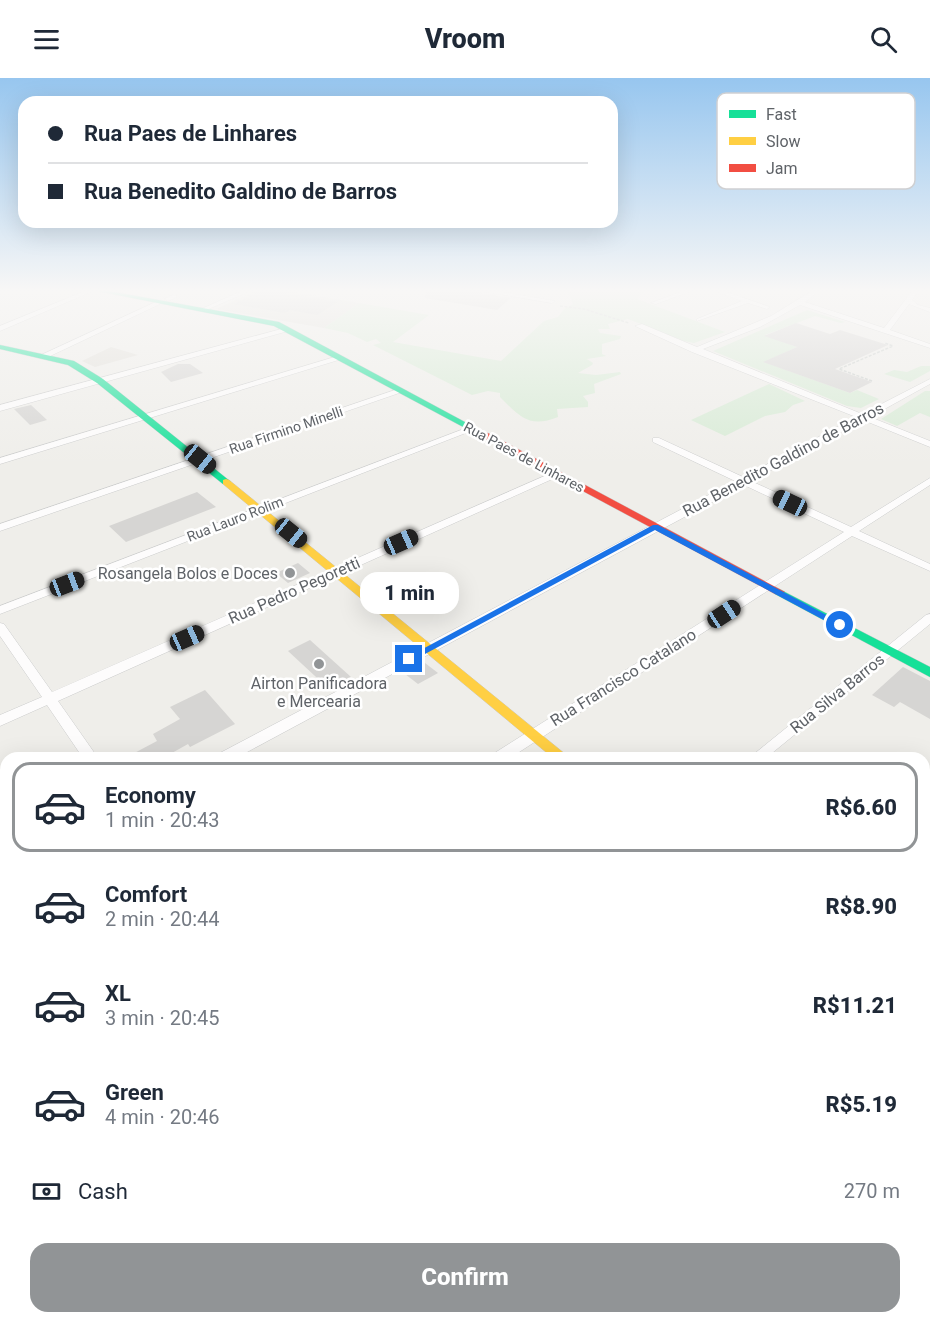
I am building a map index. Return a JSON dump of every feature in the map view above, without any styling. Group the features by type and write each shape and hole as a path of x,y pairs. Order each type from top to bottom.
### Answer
{"street":[{"path":"10,349 71,363 100,381 261,508 556,752"},
{"path":"43,356 58,349"},
{"path":"0,408 218,349"},
{"name":"Rua Paes de Linhares","path":"324,349 930,673"},
{"path":"695,350 930,444"},
{"path":"0,461 341,358"},
{"name":"Rua Benedito Galdino de Barros","path":"234,752 927,384"},
{"name":"Rua Firmino Minelli","path":"0,528 401,391"},
{"name":"Rua Lauro Rolim","path":"0,610 472,429"},
{"path":"656,440 930,568"},
{"name":"Rua Pedro Pegoretti","path":"0,721 556,474"},
{"name":"Rua Francisco Catalano","path":"507,752 930,481"},
{"name":"Rua Silva Barros","path":"763,752 930,618"},
{"path":"0,627 87,752"}],"path":[{"path":"872,381 839,369 886,349"}],"shaded area":[{"path":"107,349 118,349 138,355 95,367 82,361"}],"green space":[{"path":"381,349 433,349 501,361 514,349 602,349 602,354 606,356 587,359 593,363 592,365 578,373 596,375 620,372 621,374 594,384 595,393 583,396 588,402 588,407 557,409 558,417 533,421 514,411 500,397 500,393 488,391 472,395"},
{"path":"717,349 792,349 764,362 850,393 857,390 879,399 861,408 847,406 713,351"},
{"path":"921,366 930,366 930,371 910,382 884,374 894,370 907,372"},
{"path":"769,384 805,401 793,405 785,412 765,416 725,436 691,420"},
{"path":"925,391 930,391 930,417 920,413 897,426 881,419"}],"building":[{"path":"792,349 879,349 835,369 872,382 850,393 763,362"},
{"path":"178,364 190,364 203,373 171,382 161,372"},
{"path":"31,405 47,420 30,425 14,409"},
{"path":"197,492 216,507 126,542 109,526"},
{"name":"Rosangela Bolos e Doces","path":"298,563 310,573 288,583 276,573"},
{"name":"Airton Panificadora e Mercearia","path":"310,640 351,677 329,689 288,651"},
{"path":"425,663 438,673 418,684 405,674"},
{"path":"903,667 930,681 930,719 900,702 894,707 872,695"},
{"path":"205,690 235,724 190,747 188,744 174,752 136,752 157,741 153,734 180,719 170,707"}],"traffic: fast":[{"path":"9,349 71,363 100,381 226,482"},
{"path":"323,349 485,435"},
{"path":"779,592 930,673"}],"traffic: slow":[{"path":"226,482 556,752"}],"traffic: jam":[{"path":"485,435 779,592"}],"place":[{"name":"Rosangela Bolos e Doces","path":"290,573"},
{"name":"Airton Panificadora e Mercearia","path":"319,664"}],"route":[{"path":"409,659 655,527 840,625"}]}
